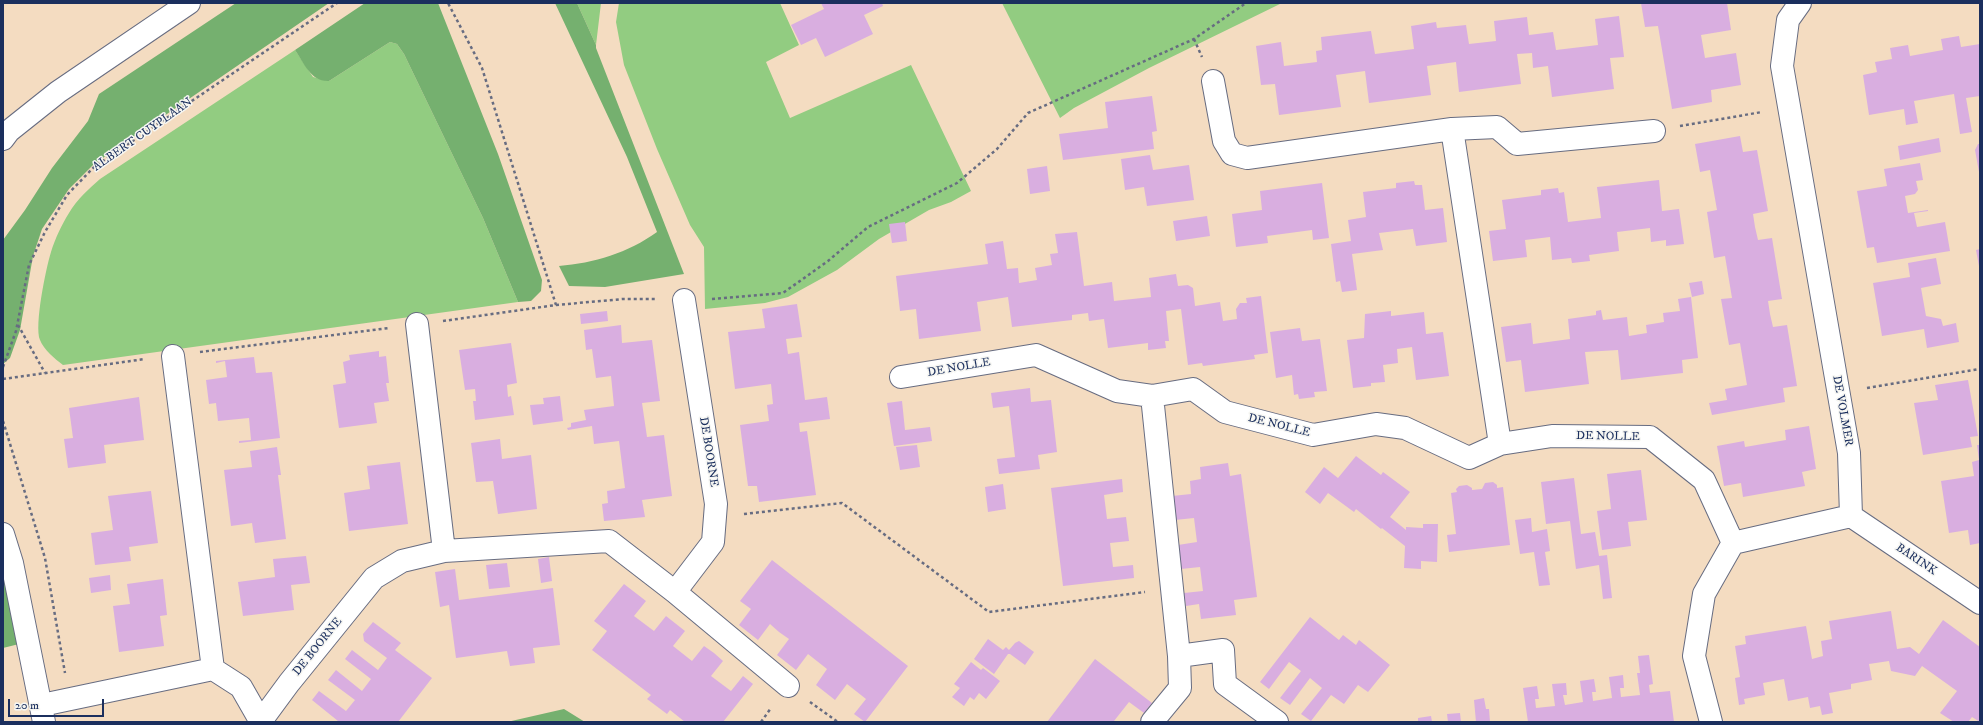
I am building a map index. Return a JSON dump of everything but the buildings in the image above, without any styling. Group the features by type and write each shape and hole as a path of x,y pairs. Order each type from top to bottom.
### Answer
{"street":[{"path":"3,139 10,131 58,92 189,3"},
{"name":"DE VOLMER","path":"1800,3 1788,20 1782,66 1849,453 1851,516"},
{"path":"1213,81 1224,141 1232,154 1247,158 1452,129 1497,127 1517,144 1654,131"},
{"path":"1452,129 1500,444"},
{"name":"DE BOORNE","path":"675,592 714,542 716,517 716,504 684,300"},
{"path":"417,324 444,551"},
{"name":"DE NOLLE","path":"901,377 1036,355 1117,391 1152,396 1193,389 1225,412 1313,435 1376,424 1405,428 1468,458 1500,444 1552,436 1650,437 1704,480 1733,543"},
{"path":"3,534 12,563 43,713 213,669 173,356"},
{"path":"1152,396 1179,656 1180,688 1152,722"},
{"path":"1712,722 1694,656 1704,594 1733,543 1851,516"},
{"name":"BARINK","path":"1851,516 1980,603"},
{"name":"DE BOORNE","path":"213,669 241,688 261,721 288,683 374,578 402,560 444,551 609,541 675,592 788,686"},
{"path":"1179,656 1223,650 1225,684 1277,722"}],"path":[{"name":"ALBERT CUYPLAAN","path":"3,367 18,324 29,265 42,239 68,195 94,167 337,3"},
{"path":"448,3 482,68 556,305"},
{"path":"3,379 556,305 623,299 684,300 783,293 828,261 868,227 957,183 997,149 1028,113 1194,39 1246,3"},
{"path":"1654,131 1790,108"},
{"path":"18,324 45,373"},
{"path":"1838,393 1980,369"},
{"path":"716,517 842,503 989,612 1171,588"},
{"path":"788,686 838,722"}],"green space":[{"path":"236,3 329,3 94,164 69,189 42,229 33,256 20,330 10,358 3,364 3,240 25,210 52,168 88,121 99,94"},
{"path":"365,3 438,3 498,154 542,280 541,291 531,301 518,302 483,218 404,54 397,44 390,42 329,81 317,78 313,75 305,66 295,50"},
{"path":"555,3 577,3 596,45 684,274 605,287 569,286 559,266 572,265 610,256 634,246 657,232 627,157"},
{"path":"577,3 601,3 596,45"},
{"path":"619,3 780,3 799,45 766,62 790,118 911,65 971,191 951,202 929,210 879,239 837,270 788,297 765,303 705,309 704,247 690,225 657,149 624,65 616,22"},
{"path":"1002,3 1282,3 1149,68 1074,108 1060,118"},
{"path":"390,42 397,44 404,54 483,218 518,302 63,365 47,351 40,340 38,323 46,271 51,252 59,232 72,208 83,194 100,179 295,50 313,77 329,81"},
{"path":"3,574 23,643 3,648"},
{"path":"564,709 585,722 507,722"}]}
